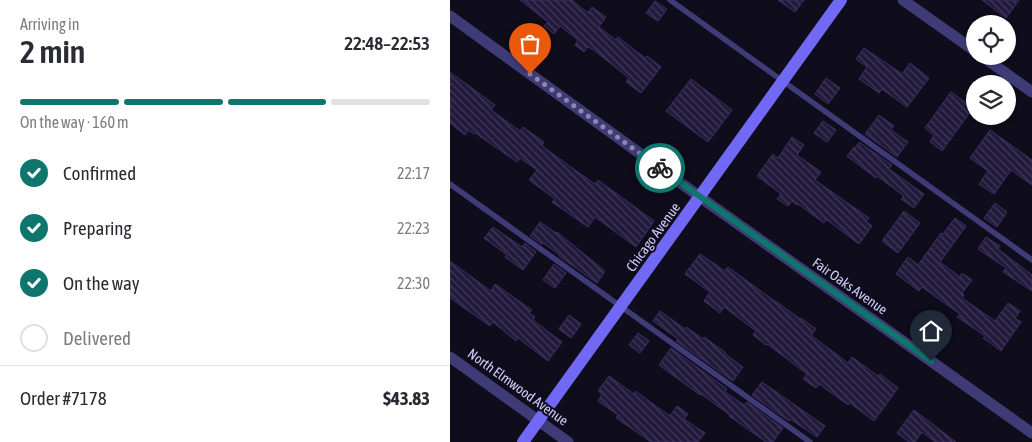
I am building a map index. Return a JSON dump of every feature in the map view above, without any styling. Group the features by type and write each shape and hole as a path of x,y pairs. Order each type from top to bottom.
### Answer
{"main road":[{"name":"Chicago Avenue","path":"523,442 841,0"}],"street":[{"path":"903,0 966,46"},
{"name":"Fair Oaks Avenue","path":"450,16 1032,434"},
{"path":"994,65 1032,92"},
{"name":"North Elmwood Avenue","path":"450,357 568,442"}],"lane":[{"path":"670,0 1032,260"},
{"path":"450,184 810,442"}],"building":[{"path":"520,0 572,0 588,13 592,7 606,17 599,27 616,40 618,37 645,58 647,56 661,67 641,93 626,82 629,78 595,51 588,47 584,52 575,45 578,40 560,26 554,34 544,26 548,22"},
{"path":"778,0 804,0 795,12"},
{"path":"982,0 1019,0 1008,15 1002,15"},
{"path":"655,1 667,9 658,21 646,13"},
{"path":"864,48 902,74 910,63 929,78 907,107 882,89 879,93 859,79 867,67 856,59"},
{"path":"450,72 495,105 491,110 520,131 523,127 544,142 542,146 575,170 595,184 598,180 654,221 636,247 595,217 588,227 552,202 555,199 529,180 537,170 520,158 517,162 475,133 468,130 465,135 450,123"},
{"path":"826,78 840,88 828,104 815,94"},
{"path":"691,79 732,110 708,142 666,111"},
{"path":"951,92 966,103 966,118 942,151 930,142 934,135 925,128"},
{"path":"879,115 894,126 891,130 908,142 897,157 865,134"},
{"path":"823,121 836,130 827,142 814,133"},
{"path":"990,130 1032,160 1032,185 1011,170 994,194 979,184 988,171 970,158"},
{"path":"792,137 804,145 797,155 821,172 815,180 869,218 866,221 872,226 859,244 827,220 824,223 798,204 792,201 788,206 777,199 781,194 757,176 773,154 778,158"},
{"path":"859,142 892,165 889,169 924,194 914,208 901,199 904,196 847,156"},
{"path":"995,203 1007,212 997,227 984,218"},
{"path":"904,211 920,223 898,253 882,241"},
{"path":"955,218 966,226 940,262 960,277 962,273 972,280 962,293 964,295 962,298 995,321 1008,303 1020,311 1015,318 1021,322 1001,351 983,338 985,336 957,317 960,314 922,287 919,291 896,274 908,257 918,265 941,233 943,234"},
{"path":"540,222 557,232 605,271 597,283 543,243 530,236"},
{"path":"493,227 522,247 525,243 536,252 523,270 484,238"},
{"path":"986,237 1000,246 998,249 1032,275 1032,291 1003,272 1006,268 978,249"},
{"path":"700,254 725,271 728,267 816,329 811,335 848,363 852,357 878,376 880,374 898,388 874,421 850,403 848,405 819,384 816,388 803,379 807,374 753,335 756,331 724,307 720,313 704,301 710,292 685,274"},
{"path":"450,261 491,291 495,284 532,310 529,313 535,317 533,320 562,342 548,361 518,338 516,341 493,322 490,326 450,298"},
{"path":"554,264 566,273 555,288 543,280"},
{"path":"660,311 685,329 686,327 703,339 704,337 743,367 733,381 676,341 678,339 653,321"},
{"path":"569,315 581,324 571,338 559,329"},
{"path":"638,333 649,341 640,353 629,345"},
{"path":"671,348 727,389 725,392 744,405 747,402 783,428 773,442 766,442 659,365"},
{"path":"609,376 634,394 635,391 670,416 677,406 688,414 684,419 705,433 698,442 651,442 616,418 618,415 598,401 602,394 598,391"},
{"path":"762,382 825,426 817,437 790,419 789,421 752,395"},
{"path":"914,410 956,442 935,442 922,432 915,442 909,442 897,433"}],"way so far":[{"path":"530,74 660,168"}],"route":[{"path":"660,168 931,361"}]}
